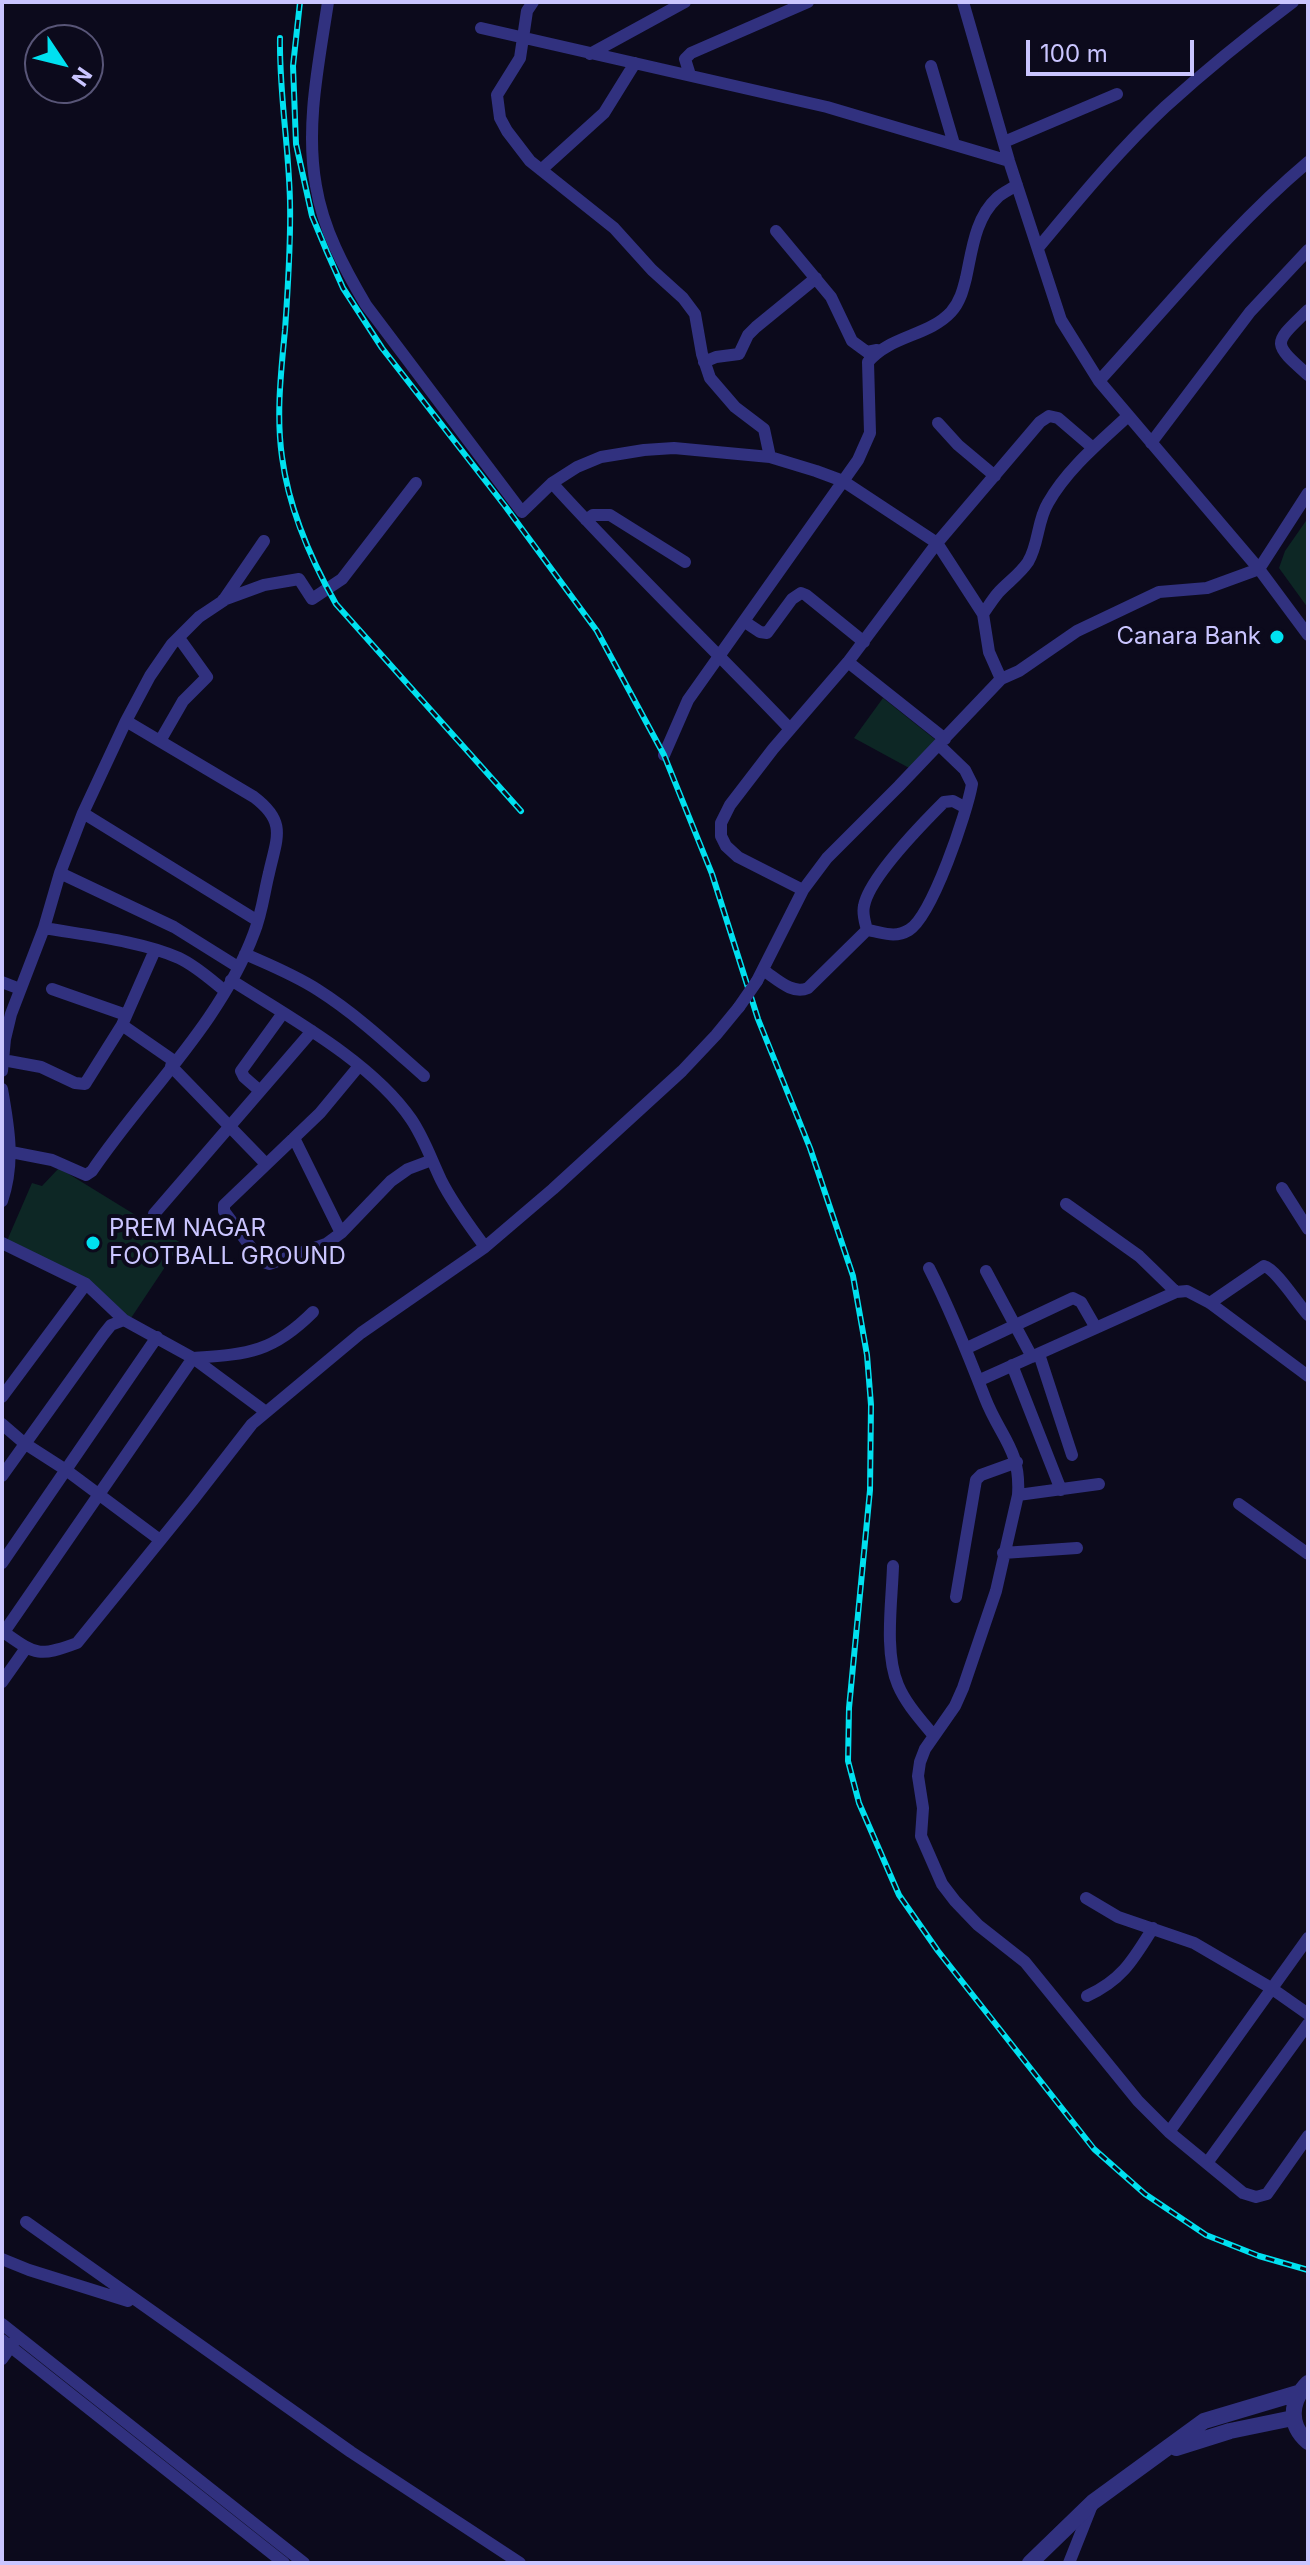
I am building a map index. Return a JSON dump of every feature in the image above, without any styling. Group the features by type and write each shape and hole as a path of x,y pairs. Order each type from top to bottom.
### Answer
{"street":[{"path":"328,2 311,135 316,186 327,227 345,269 366,305 522,512 552,483 577,467 601,457 644,450 674,448 770,457 816,471 843,481 937,543 983,614 989,652 1001,679"},
{"path":"533,2 527,11 520,58 497,95 497,105 507,131 520,150 541,170 614,228 652,270 683,298 695,314 710,378 764,429 770,457"},
{"path":"590,54 685,2"},
{"path":"690,75 685,59 691,53 808,2"},
{"path":"963,2 1009,161 1061,320 1099,381 1259,569 1308,635"},
{"path":"1038,248 1100,174 1165,108 1242,41 1293,2"},
{"path":"481,28 827,107 1009,161"},
{"path":"541,170 604,113 635,63"},
{"path":"931,66 954,144"},
{"path":"1004,142 1117,94"},
{"path":"1099,381 1238,229 1308,162"},
{"path":"776,231 831,297 852,341 867,352 940,321 951,312 959,301 984,214 997,198 1017,185"},
{"path":"1151,443 1250,312 1308,250"},
{"path":"704,362 739,354 748,335 756,327 816,278"},
{"path":"1308,310 1280,341 1284,354 1308,375"},
{"path":"664,755 688,700 858,460 870,433 868,362 877,350"},
{"path":"803,890 738,857 726,846 721,836 721,823 730,805 864,642 937,543 1040,422 1049,416 1058,418 1093,448"},
{"path":"983,614 996,595 1028,563 1036,544 1039,523 1060,484 1128,416"},
{"path":"938,423 958,445 995,476"},
{"path":"2,1071 5,1039 60,873 83,813 150,676 199,617 223,601 264,585 299,579 312,599 320,595 342,579 416,483"},
{"path":"552,483 790,729"},
{"path":"193,1358 3,1631 32,1652 55,1651 77,1643 252,1424 361,1333 485,1247 682,1071 739,1007 760,975 803,890 827,858 1001,679 1019,671 1077,631 1159,592 1207,588 1259,569 1308,493"},
{"path":"586,520 593,515 610,515 685,562"},
{"path":"223,601 264,541"},
{"path":"745,622 767,633 792,599 801,593 864,642"},
{"path":"160,741 183,701 207,677 179,638"},
{"path":"848,662 942,742 970,776 972,784 937,886 919,921 899,935 867,930"},
{"path":"11,1152 52,1160 86,1175 92,1171 228,986 258,921 277,841 277,822 272,813 254,797 126,721"},
{"path":"867,930 864,903 904,845 944,802 953,801 966,808"},
{"path":"83,813 258,921"},
{"path":"60,873 174,927 238,967"},
{"path":"44,928 155,950 185,961 312,1031 359,1066 398,1102 422,1136 457,1208 485,1247"},
{"path":"760,975 802,991 867,930"},
{"path":"3,1060 41,1067 75,1083 85,1084 124,1020 155,950"},
{"path":"245,954 319,990 424,1076"},
{"path":"2,982 20,989"},
{"path":"52,989 124,1020 173,1064 266,1164"},
{"path":"260,1091 241,1071 283,1013"},
{"path":"154,1214 312,1031"},
{"path":"359,1066 320,1113 224,1205 224,1211 261,1261 269,1264 326,1244 341,1233 391,1181 408,1169 432,1160"},
{"path":"2,1089 11,1152 11,1169 2,1201"},
{"path":"294,1138 341,1233"},
{"path":"1282,1188 1308,1229"},
{"path":"1066,1204 1139,1256 1176,1292"},
{"path":"2,1243 86,1284 124,1320 193,1358 266,1412"},
{"path":"1210,1303 1264,1266 1274,1271 1308,1315"},
{"path":"929,1268 967,1348 990,1408 1010,1443 1017,1462 1018,1495 988,1618 963,1688 920,1762 921,1836 929,1857 942,1884 955,1901 978,1925 1025,1962 1138,2101 1169,2132 1243,2193 1256,2197 1267,2194 1308,2136"},
{"path":"986,1271 1014,1324 1036,1355 1072,1455"},
{"path":"2,1397 86,1284"},
{"path":"980,1380 1176,1292 1187,1291 1210,1303 1308,1376"},
{"path":"967,1348 1073,1298 1081,1302 1096,1328"},
{"path":"193,1358 260,1351 280,1340 313,1312"},
{"path":"2,1476 111,1325 124,1320"},
{"path":"2,1563 157,1337"},
{"path":"1012,1365 1061,1490"},
{"path":"2,1424 160,1540"},
{"path":"956,1597 976,1480 981,1475 1017,1462"},
{"path":"1018,1495 1099,1484"},
{"path":"1239,1504 1308,1554"},
{"path":"1003,1553 1077,1548"},
{"path":"893,1566 893,1670 910,1705 934,1736"},
{"path":"2,1682 26,1648"},
{"path":"1086,1898 1118,1917 1194,1943 1271,1988 1308,2014"},
{"path":"1087,1996 1123,1974 1153,1928"},
{"path":"1169,2132 1308,1938"},
{"path":"1207,2163 1308,2024"},
{"path":"26,2222 351,2452 520,2563"},
{"path":"2,2259 142,2305"},
{"path":"2,2324 11,2340 187,2488 284,2563"},
{"path":"2,2359 11,2340"},
{"path":"11,2340 304,2563"},
{"path":"1303,2388 1294,2405 1293,2418 1297,2431 1308,2442"},
{"path":"1030,2563 1093,2502 1204,2421 1303,2388"},
{"path":"1163,2452 1230,2431 1293,2418"},
{"path":"1069,2563 1093,2502"}],"green space":[{"path":"1308,518 1308,608 1279,568 1285,551"},
{"path":"883,698 937,741 911,769 854,738"},
{"name":"PREM NAGAR FOOTBALL GROUND","path":"59,1168 181,1243 131,1318 6,1243 32,1183 42,1186"}],"railway":[{"path":"300,2 293,66 296,144 312,216 327,252 343,288 382,348 597,631 664,755 712,874 758,1019 810,1148 853,1276 867,1355 871,1405 870,1490 849,1708 848,1761 859,1803 899,1895 938,1951 1094,2149 1145,2194 1206,2235 1259,2256 1308,2270"},
{"path":"280,38 290,218 279,425 285,477 295,515 336,604 521,811"}],"place":[{"name":"Canara Bank","path":"1277,637"},
{"name":"PREM NAGAR FOOTBALL GROUND","path":"93,1243"}]}
